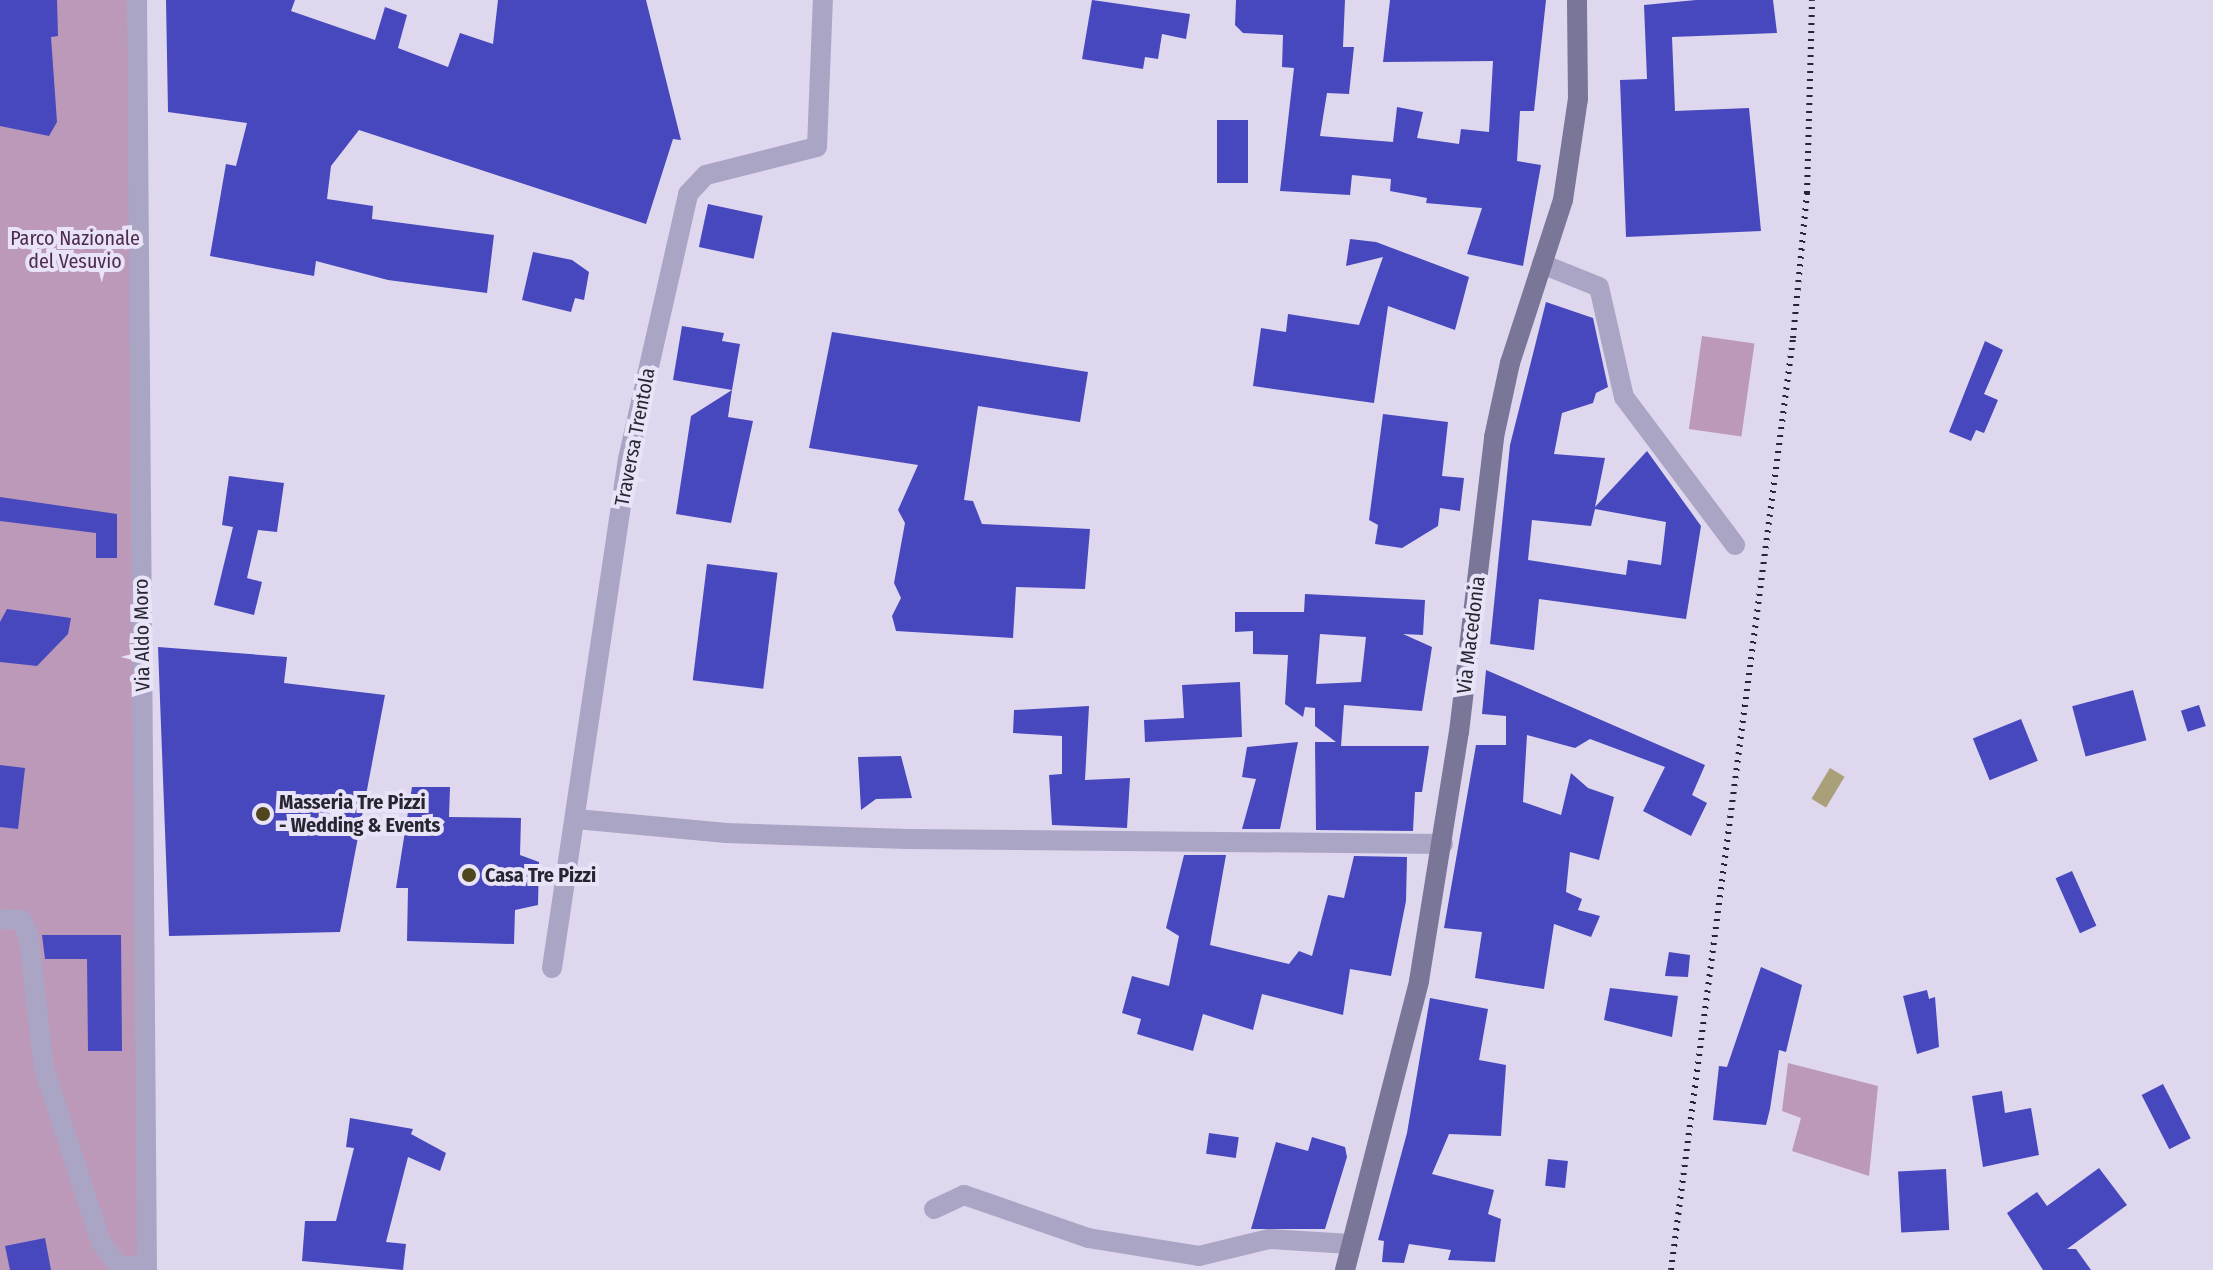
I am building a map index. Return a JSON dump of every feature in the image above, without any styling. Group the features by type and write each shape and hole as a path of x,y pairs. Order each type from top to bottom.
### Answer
{"main road":[{"name":"Via Macedonia","path":"1345,1270 1400,1065 1443,844 1494,437 1563,200 1578,99 1577,0"}],"street":[{"name":"Via Aldo Moro","path":"137,0 147,1268"},
{"name":"Traversa Trentola","path":"552,968 628,459 688,194 706,175 817,147 823,0"},
{"path":"1542,264 1599,287 1624,397 1735,545"},
{"path":"576,819 726,833 907,839 1443,844"},
{"path":"0,919 22,920 29,938 44,1069 101,1242 119,1267 147,1268"},
{"path":"934,1209 964,1195 1088,1238 1199,1256 1269,1239 1350,1244"}],"green space":[{"name":"Parco Nazionale del Vesuvio","path":"0,0 146,0 146,1270 0,1270"},
{"path":"1702,336 1754,343 1741,436 1689,429"},
{"path":"1788,1063 1878,1086 1869,1176 1792,1151 1801,1118 1782,1111"}],"shaded area":[{"path":"1830,768 1845,777 1826,808 1811,799"}],"building":[{"path":"0,0 57,0 58,36 51,37 57,122 49,136 0,126"},
{"path":"166,0 295,0 291,11 375,40 385,7 407,15 398,48 448,67 460,33 493,44 498,0 646,0 681,140 673,139 646,224 359,130 331,166 327,199 373,206 372,219 494,235 487,293 388,280 316,261 314,276 210,256 226,164 236,166 247,123 168,112"},
{"path":"1092,0 1190,14 1186,39 1162,34 1158,59 1145,57 1143,69 1082,59"},
{"path":"1236,0 1345,0 1343,47 1354,47 1349,94 1327,93 1320,136 1393,142 1397,107 1423,112 1417,138 1459,144 1461,129 1489,132 1493,61 1383,62 1390,0 1546,0 1534,111 1520,111 1517,161 1541,165 1523,266 1467,254 1482,208 1426,203 1427,198 1390,191 1391,179 1352,175 1350,195 1280,191 1294,68 1282,67 1283,35 1243,33 1235,25"},
{"path":"1696,0 1773,0 1777,33 1672,37 1675,111 1749,108 1761,231 1626,237 1620,80 1647,79 1644,5"},
{"path":"1217,120 1248,120 1248,183 1217,183"},
{"path":"708,204 763,216 754,259 699,247"},
{"path":"1350,239 1376,242 1469,277 1455,330 1388,306 1374,403 1253,386 1261,328 1286,332 1288,314 1359,325 1383,257 1346,266"},
{"path":"533,252 572,260 589,272 584,300 575,298 571,312 522,300"},
{"path":"1546,302 1593,318 1608,387 1596,393 1593,403 1562,413 1554,454 1605,458 1595,507 1647,451 1701,526 1686,619 1539,599 1534,650 1490,644 1510,445","holes":["1595,509 1666,522 1661,565 1628,560 1626,575 1528,560 1532,520 1591,526"]},
{"path":"682,326 724,333 722,341 740,344 732,390 673,380"},
{"path":"832,332 1088,372 1080,422 978,406 964,500 973,501 982,524 1090,529 1085,589 1016,587 1013,638 896,631 892,616 901,598 894,583 905,523 898,510 918,465 809,448"},
{"path":"1985,341 2003,350 1984,394 1998,400 1984,433 1976,430 1971,441 1949,432"},
{"path":"732,390 728,417 753,421 731,523 676,514 691,416"},
{"path":"1383,414 1448,422 1442,476 1464,478 1460,511 1440,508 1438,526 1402,548 1375,544 1378,525 1369,520"},
{"path":"229,476 284,483 277,532 258,530 247,578 262,582 254,615 214,605 233,527 222,525"},
{"path":"0,497 117,514 117,558 96,558 96,533 0,521"},
{"path":"707,564 777,573 763,689 693,680"},
{"path":"1305,594 1425,600 1423,635 1403,634 1432,647 1422,711 1344,705 1341,746 1429,746 1422,792 1415,792 1413,831 1316,830 1315,742 1336,742 1315,726 1315,708 1305,707 1303,717 1285,704 1288,655 1253,654 1253,631 1235,632 1235,612 1304,612","holes":["1320,634 1366,637 1361,682 1316,684"]},
{"path":"7,609 71,618 68,634 37,666 0,662 0,622"},
{"name":"Masseria Tre Pizzi - Wedding & Events","path":"158,647 287,657 284,683 385,695 340,932 169,936"},
{"path":"1486,670 1705,765 1692,795 1707,803 1691,836 1643,811 1665,767 1590,739 1575,748 1527,735 1523,802 1561,815 1571,773 1588,788 1614,797 1599,860 1570,852 1566,892 1582,899 1578,910 1600,916 1591,937 1554,924 1544,989 1475,978 1482,932 1444,928 1476,745 1506,745 1506,716 1482,714"},
{"path":"1240,682 1242,737 1145,742 1144,720 1184,718 1182,685"},
{"path":"2133,690 2146,740 2086,757 2072,706"},
{"path":"2199,705 2206,726 2188,732 2181,711"},
{"path":"1089,706 1085,780 1130,778 1127,828 1052,825 1049,775 1062,774 1062,736 1013,733 1014,710"},
{"path":"2021,719 2038,761 1990,780 1973,738"},
{"path":"1298,742 1280,829 1242,829 1256,779 1242,777 1247,747"},
{"path":"901,756 912,798 876,799 861,810 858,757"},
{"path":"0,765 25,768 18,829 0,827"},
{"name":"Casa Tre Pizzi","path":"412,787 450,787 449,817 521,818 520,855 539,862 538,905 515,910 514,944 407,941 408,888 396,888"},
{"path":"1184,855 1226,855 1210,945 1289,964 1299,951 1312,956 1328,895 1344,898 1354,856 1407,857 1406,901 1391,976 1350,969 1343,1015 1262,994 1253,1030 1203,1014 1193,1051 1137,1034 1141,1019 1122,1013 1132,976 1169,986 1179,936 1166,928"},
{"path":"2072,871 2096,926 2080,933 2056,878"},
{"path":"42,935 121,935 122,1051 88,1051 87,959 45,959"},
{"path":"1669,952 1690,955 1688,977 1665,976"},
{"path":"1761,967 1802,985 1786,1052 1779,1050 1766,1125 1713,1120 1719,1066 1727,1067"},
{"path":"1610,988 1678,996 1672,1037 1604,1020"},
{"path":"1927,990 1929,999 1935,997 1939,1047 1917,1054 1903,996"},
{"path":"1430,998 1488,1009 1479,1060 1506,1065 1501,1136 1449,1134 1432,1174 1494,1190 1488,1214 1501,1219 1495,1262 1448,1260 1451,1250 1409,1244 1404,1263 1382,1262 1384,1241 1378,1240 1407,1133"},
{"path":"2163,1084 2191,1138 2169,1149 2142,1095"},
{"path":"2002,1091 2005,1113 2031,1108 2039,1155 1983,1167 1972,1096"},
{"path":"350,1118 413,1129 411,1134 446,1153 440,1171 408,1157 386,1242 406,1244 403,1270 302,1261 305,1221 336,1221 354,1148 346,1147"},
{"path":"1209,1133 1239,1137 1236,1158 1206,1154"},
{"path":"1312,1137 1345,1147 1347,1157 1325,1229 1251,1229 1276,1142 1308,1151"},
{"path":"1548,1159 1568,1161 1565,1188 1545,1186"},
{"path":"2099,1168 2127,1205 2067,1249 2076,1249 2091,1270 2043,1270 2007,1213 2037,1192 2047,1206"},
{"path":"1946,1169 1949,1230 1901,1232 1898,1172"},
{"path":"45,1238 51,1270 10,1270 5,1246"}],"railway":[{"path":"1671,1270 1793,338 1807,193 1812,0"}],"place":[{"name":"Masseria Tre Pizzi - Wedding & Events","path":"263,814"},
{"name":"Casa Tre Pizzi","path":"469,875"}]}
